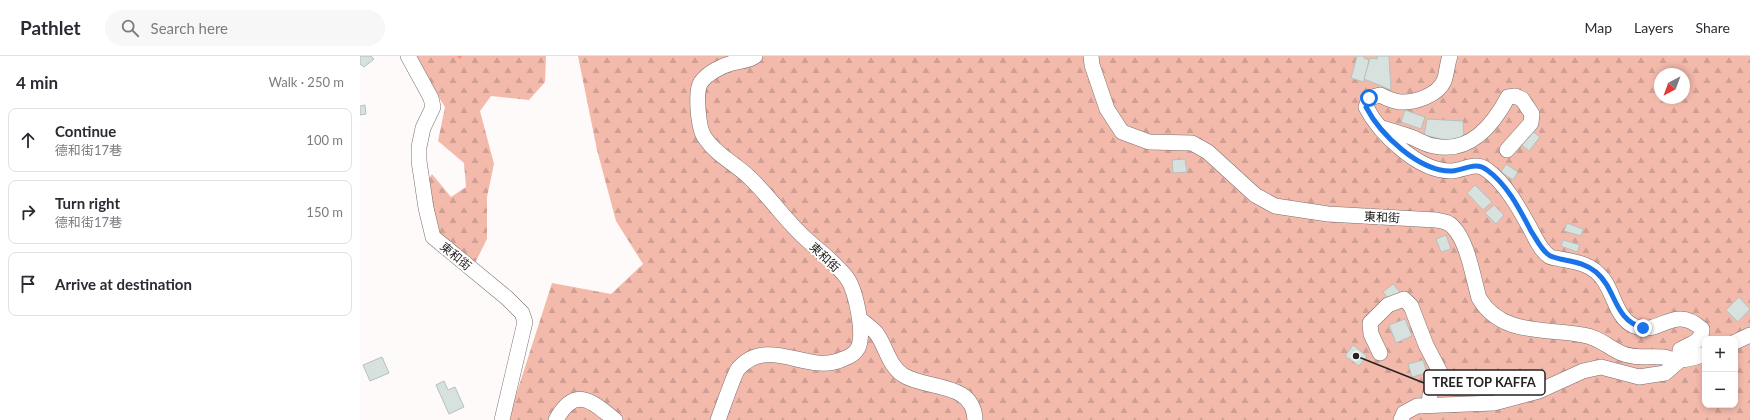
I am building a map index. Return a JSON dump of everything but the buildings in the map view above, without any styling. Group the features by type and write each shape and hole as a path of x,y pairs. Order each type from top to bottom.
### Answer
{"street":[{"name":"東和街","path":"408,56 431,98 433,107 423,128 419,154 426,208 433,237 507,298 522,313 525,322 502,420"},
{"name":"東和街","path":"718,420 737,370 755,356 771,354 816,363 834,364 851,356 858,348 861,320 847,279 829,258 804,238 750,177 717,151 704,137 699,115 698,92 701,82 714,70 730,63 755,56"},
{"name":"東和街","path":"1091,56 1092,65 1107,109 1122,132 1150,142 1192,143 1208,152 1256,194 1275,206 1328,214 1444,221 1453,227 1463,243 1479,298 1483,306 1493,315 1505,322 1545,332 1583,335 1598,339 1621,353 1634,356 1663,357 1680,360"},
{"path":"1450,56 1444,81 1437,91 1425,97 1402,102 1390,100 1380,95 1369,98 1366,107 1379,127 1413,159 1434,167 1452,171 1475,165 1487,170 1511,195 1539,244 1549,256 1586,264 1596,272 1603,279 1625,319 1633,326 1643,328 1654,327 1675,319 1686,319 1696,324 1702,329 1702,335 1697,342 1680,350 1680,360"},
{"path":"1379,127 1434,146 1451,148 1464,145 1475,138 1493,122 1508,97 1515,96 1522,99 1532,114 1531,122 1507,150"},
{"path":"1380,353 1371,334 1370,323 1388,305 1404,298 1411,306 1426,345 1441,374 1430,394 1429,405"},
{"path":"861,320 876,333 892,364 903,375 957,391 969,401 976,420"},
{"path":"1738,341 1750,335"},
{"path":"1401,420 1404,413 1417,406 1494,403 1539,391 1583,371 1601,367 1640,377 1665,373 1680,360 1702,355"},
{"path":"556,420 565,407 578,398 586,398 593,402 615,420"}],"green space":[{"path":"412,56 546,56 545,82 529,100 491,96 480,111 494,164 487,197 487,239 473,267 435,229 426,184 432,174 451,197 466,187 464,163 438,141 445,107"},
{"path":"578,56 1750,56 1750,420 508,420 552,283 611,294 643,264 616,221 597,150"}],"place":[{"name":"TREE TOP KAFFA","path":"1356,356"}],"route":[{"path":"1369,98 1366,107 1371,117 1379,127 1413,159 1434,167 1452,171 1475,165 1487,170 1511,195 1539,244 1549,256 1586,264 1603,279 1625,319 1633,326 1643,328"}]}
